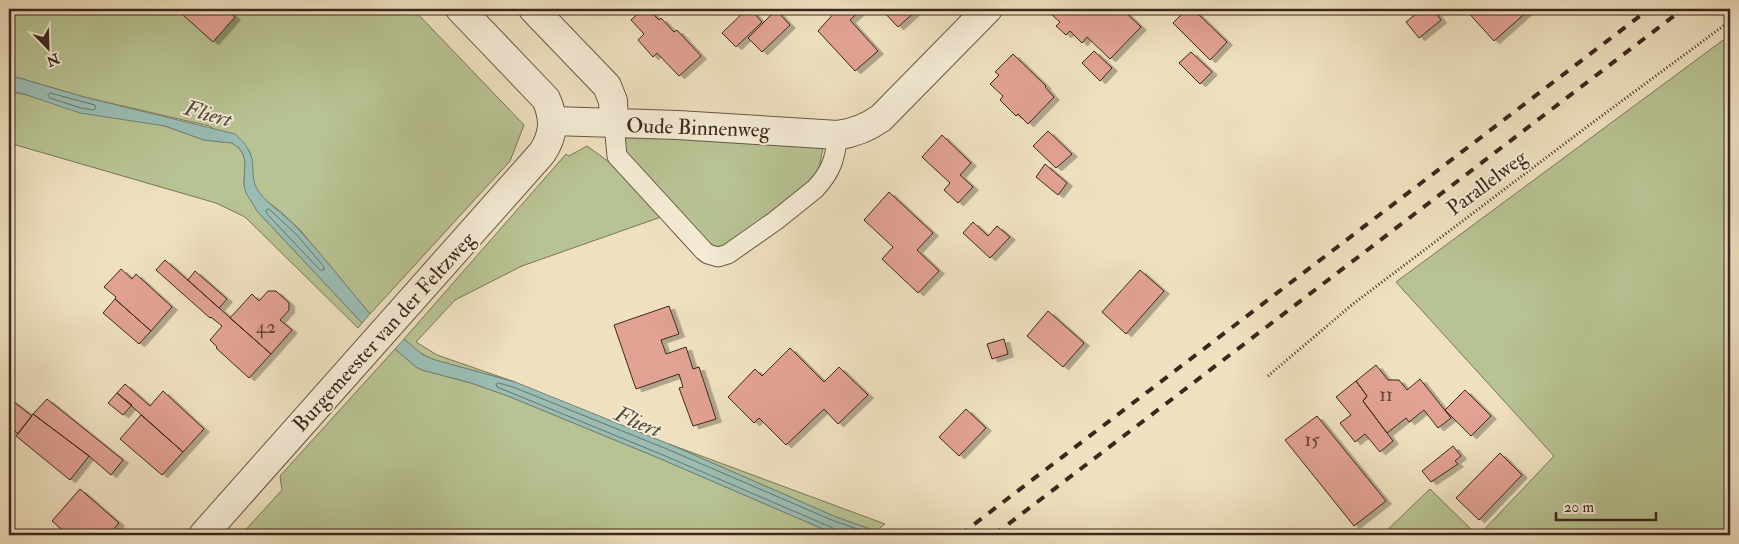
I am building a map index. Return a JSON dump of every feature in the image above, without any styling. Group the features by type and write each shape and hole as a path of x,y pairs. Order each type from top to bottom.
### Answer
{"street":[{"path":"460,9 546,98 553,122 614,124 613,101 607,86 533,9"},
{"name":"Oude Binnenweg","path":"614,124 678,125 838,134 861,130 881,118 988,9"},
{"name":"Burgemeester van der Feltzweg","path":"203,535 542,153 552,134 553,122"}],"lane":[{"name":"Oude Binnenweg","path":"614,124 617,156 704,251 718,257 728,254 746,242 815,189 831,168 838,134"}],"path":[{"name":"Parallelweg","path":"1268,376 1353,304 1730,21"}],"green space":[{"path":"9,9 413,9 524,125 510,161 370,314 301,231 263,198 257,190 253,182 252,160 249,150 209,126 84,97 9,75"},
{"path":"1730,35 1730,535 1479,535 1554,456 1396,282"},
{"path":"9,91 165,126 204,140 232,143 243,154 245,161 244,185 257,211 362,323 358,328 245,217 216,203 9,143"},
{"path":"676,137 823,148 817,178 726,246 712,248 625,154 624,138"},
{"path":"587,146 609,162 661,217 522,266 455,300 416,342 437,355 515,382 435,360 411,346 404,339 566,154 569,156"},
{"path":"395,349 422,370 471,383 508,396 661,459 837,535 241,535 282,490 280,476"},
{"path":"669,444 885,524 876,531 836,517"},
{"path":"1430,489 1477,535 1382,535"}],"water":[{"path":"9,75 84,97 235,134 241,139 251,155 254,180 259,192 301,232 370,314 362,323 257,211 246,193 244,185 245,161 243,154 232,143 204,140 165,126 80,113 24,94 9,91"},
{"path":"404,339 423,355 435,360 515,382 669,444 836,517 876,531 899,535 837,535 661,459 508,396 471,383 422,370 395,349"}],"building":[{"path":"185,9 226,9 235,17 213,42 181,13"},
{"path":"643,9 648,9 659,20 661,18 674,32 677,30 701,56 679,76 657,53 653,57 638,40 644,34 631,20"},
{"path":"747,9 750,9 762,22 736,47 722,33"},
{"path":"834,9 855,9 859,12 850,20 878,51 855,71 818,31 836,11"},
{"path":"881,9 918,9 898,27"},
{"path":"1057,9 1122,9 1141,27 1110,59 1087,37 1082,43 1070,31 1066,35 1056,26 1060,22 1052,15"},
{"path":"1187,9 1193,9 1227,42 1210,60 1173,23"},
{"path":"1422,9 1433,9 1441,20 1419,38 1406,22"},
{"path":"1465,9 1530,9 1494,41"},
{"path":"776,10 790,25 762,52 748,38"},
{"path":"1094,51 1112,68 1100,81 1082,63"},
{"path":"1191,52 1212,72 1200,84 1179,63"},
{"path":"1013,54 1046,86 1054,97 1028,124 1018,114 1016,116 1000,100 1003,96 990,84 999,75 995,72"},
{"path":"1048,131 1072,154 1056,168 1033,146"},
{"path":"942,135 971,163 960,175 973,187 958,203 944,190 950,183 922,157"},
{"path":"1045,164 1067,183 1058,195 1036,177"},
{"path":"889,192 933,233 917,250 939,271 918,293 882,259 893,247 864,220"},
{"path":"973,222 988,236 997,226 1010,237 990,258 963,233"},
{"path":"165,260 271,354 249,378 216,348 210,340 222,326 210,318 156,270"},
{"path":"121,269 132,279 136,274 172,307 151,331 104,287"},
{"path":"1140,270 1164,291 1126,334 1102,312"},
{"path":"195,271 227,299 219,308 188,280"},
{"path":"268,291 276,291 289,303 289,310 280,320 292,330 271,354 230,318 252,294 259,301"},
{"path":"115,299 151,331 139,344 103,313"},
{"path":"669,306 679,334 661,340 666,354 686,347 693,369 699,367 716,419 693,426 679,388 683,387 679,374 636,389 614,325"},
{"path":"1048,311 1084,343 1063,367 1027,336"},
{"path":"1004,339 1008,354 992,359 987,344"},
{"path":"790,348 824,382 839,367 868,395 838,424 824,409 786,445 759,418 754,423 728,397 755,369 762,376"},
{"path":"1376,365 1388,380 1399,380 1407,390 1420,379 1451,418 1438,428 1424,410 1409,422 1406,418 1387,433 1363,401 1367,396 1356,381"},
{"path":"1356,381 1367,396 1363,401 1393,441 1380,452 1365,434 1355,442 1340,423 1351,415 1336,397"},
{"path":"125,384 150,406 163,391 204,429 183,452 117,393"},
{"path":"1465,390 1491,416 1471,436 1445,410"},
{"path":"117,393 132,405 123,415 108,403"},
{"path":"10,399 32,416 18,434 14,430 12,432 9,429"},
{"path":"47,399 123,460 111,475 33,414"},
{"path":"966,409 986,428 959,456 939,437"},
{"path":"33,414 89,456 70,480 16,436"},
{"path":"141,415 183,452 162,475 120,439"},
{"path":"1317,416 1386,501 1354,526 1285,440"},
{"path":"1453,446 1461,456 1455,461 1458,464 1431,482 1422,471"},
{"path":"1500,453 1522,475 1479,520 1456,498"},
{"path":"80,489 119,523 108,535 68,535 52,521"}],"railway":[{"path":"960,535 1649,9"},
{"path":"994,535 1683,9"}],"water label":[{"name":"Fliert","path":"208,114"},
{"name":"Fliert","path":"638,422"}]}
